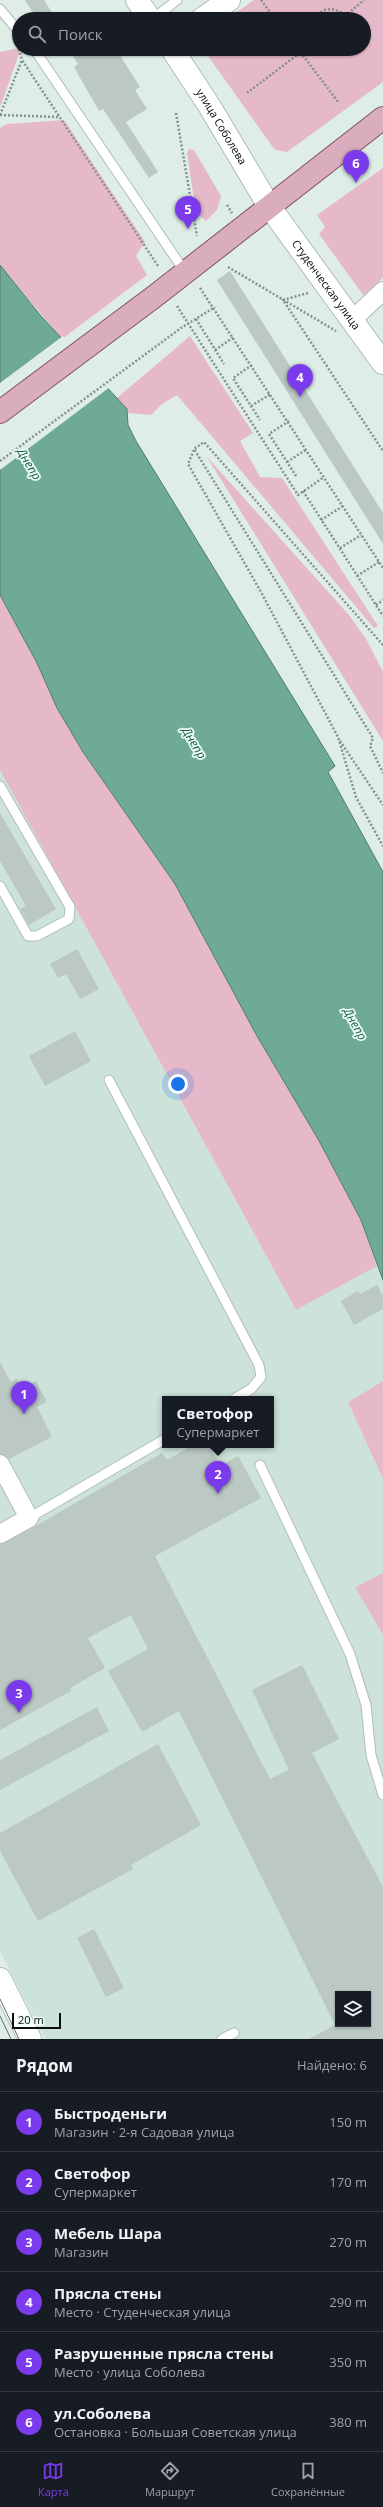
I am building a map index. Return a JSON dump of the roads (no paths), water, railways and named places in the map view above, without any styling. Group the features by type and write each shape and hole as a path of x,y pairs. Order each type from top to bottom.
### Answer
{"main road":[{"path":"137,0 146,12"},
{"path":"212,12 229,0"},
{"name":"улица Соболева","path":"177,56 210,107 269,206"},
{"path":"0,412 155,296 383,118"},
{"name":"Студенческая улица","path":"269,206 347,328 383,363"},
{"path":"0,1979 30,2039"}],"street":[{"path":"347,328 382,292"},
{"path":"0,1464 28,1518 0,1534"}],"lane":[{"path":"161,12 177,0"},
{"path":"0,9 12,24"},
{"path":"39,56 185,272"},
{"path":"0,786 70,907 69,919 37,936 28,936 0,886"},
{"path":"109,1080 259,1365 262,1377 250,1389 239,1396"},
{"path":"28,1518 162,1441"},
{"path":"260,1464 350,1654 366,1705 371,1755 383,1795"},
{"path":"222,2039 234,2033"}],"water":[{"name":"Днепр","path":"0,265 41,316 127,409 128,425 136,441 335,766 328,772 383,872 383,1280 361,1220 318,1139 257,1036 175,884 83,752 57,708 37,663 0,595"}],"tram line":[{"path":"0,1999 19,2039"},
{"path":"0,2016 11,2039"}],"place":[{"name":"ул.Соболева","path":"356,183"},
{"name":"Разрушенные прясла стены","path":"188,229"},
{"name":"Прясла стены","path":"300,397"},
{"name":"Быстроденьги","path":"24,1414"},
{"name":"Светофор","path":"218,1494"},
{"name":"Мебель Шара","path":"19,1713"}]}
